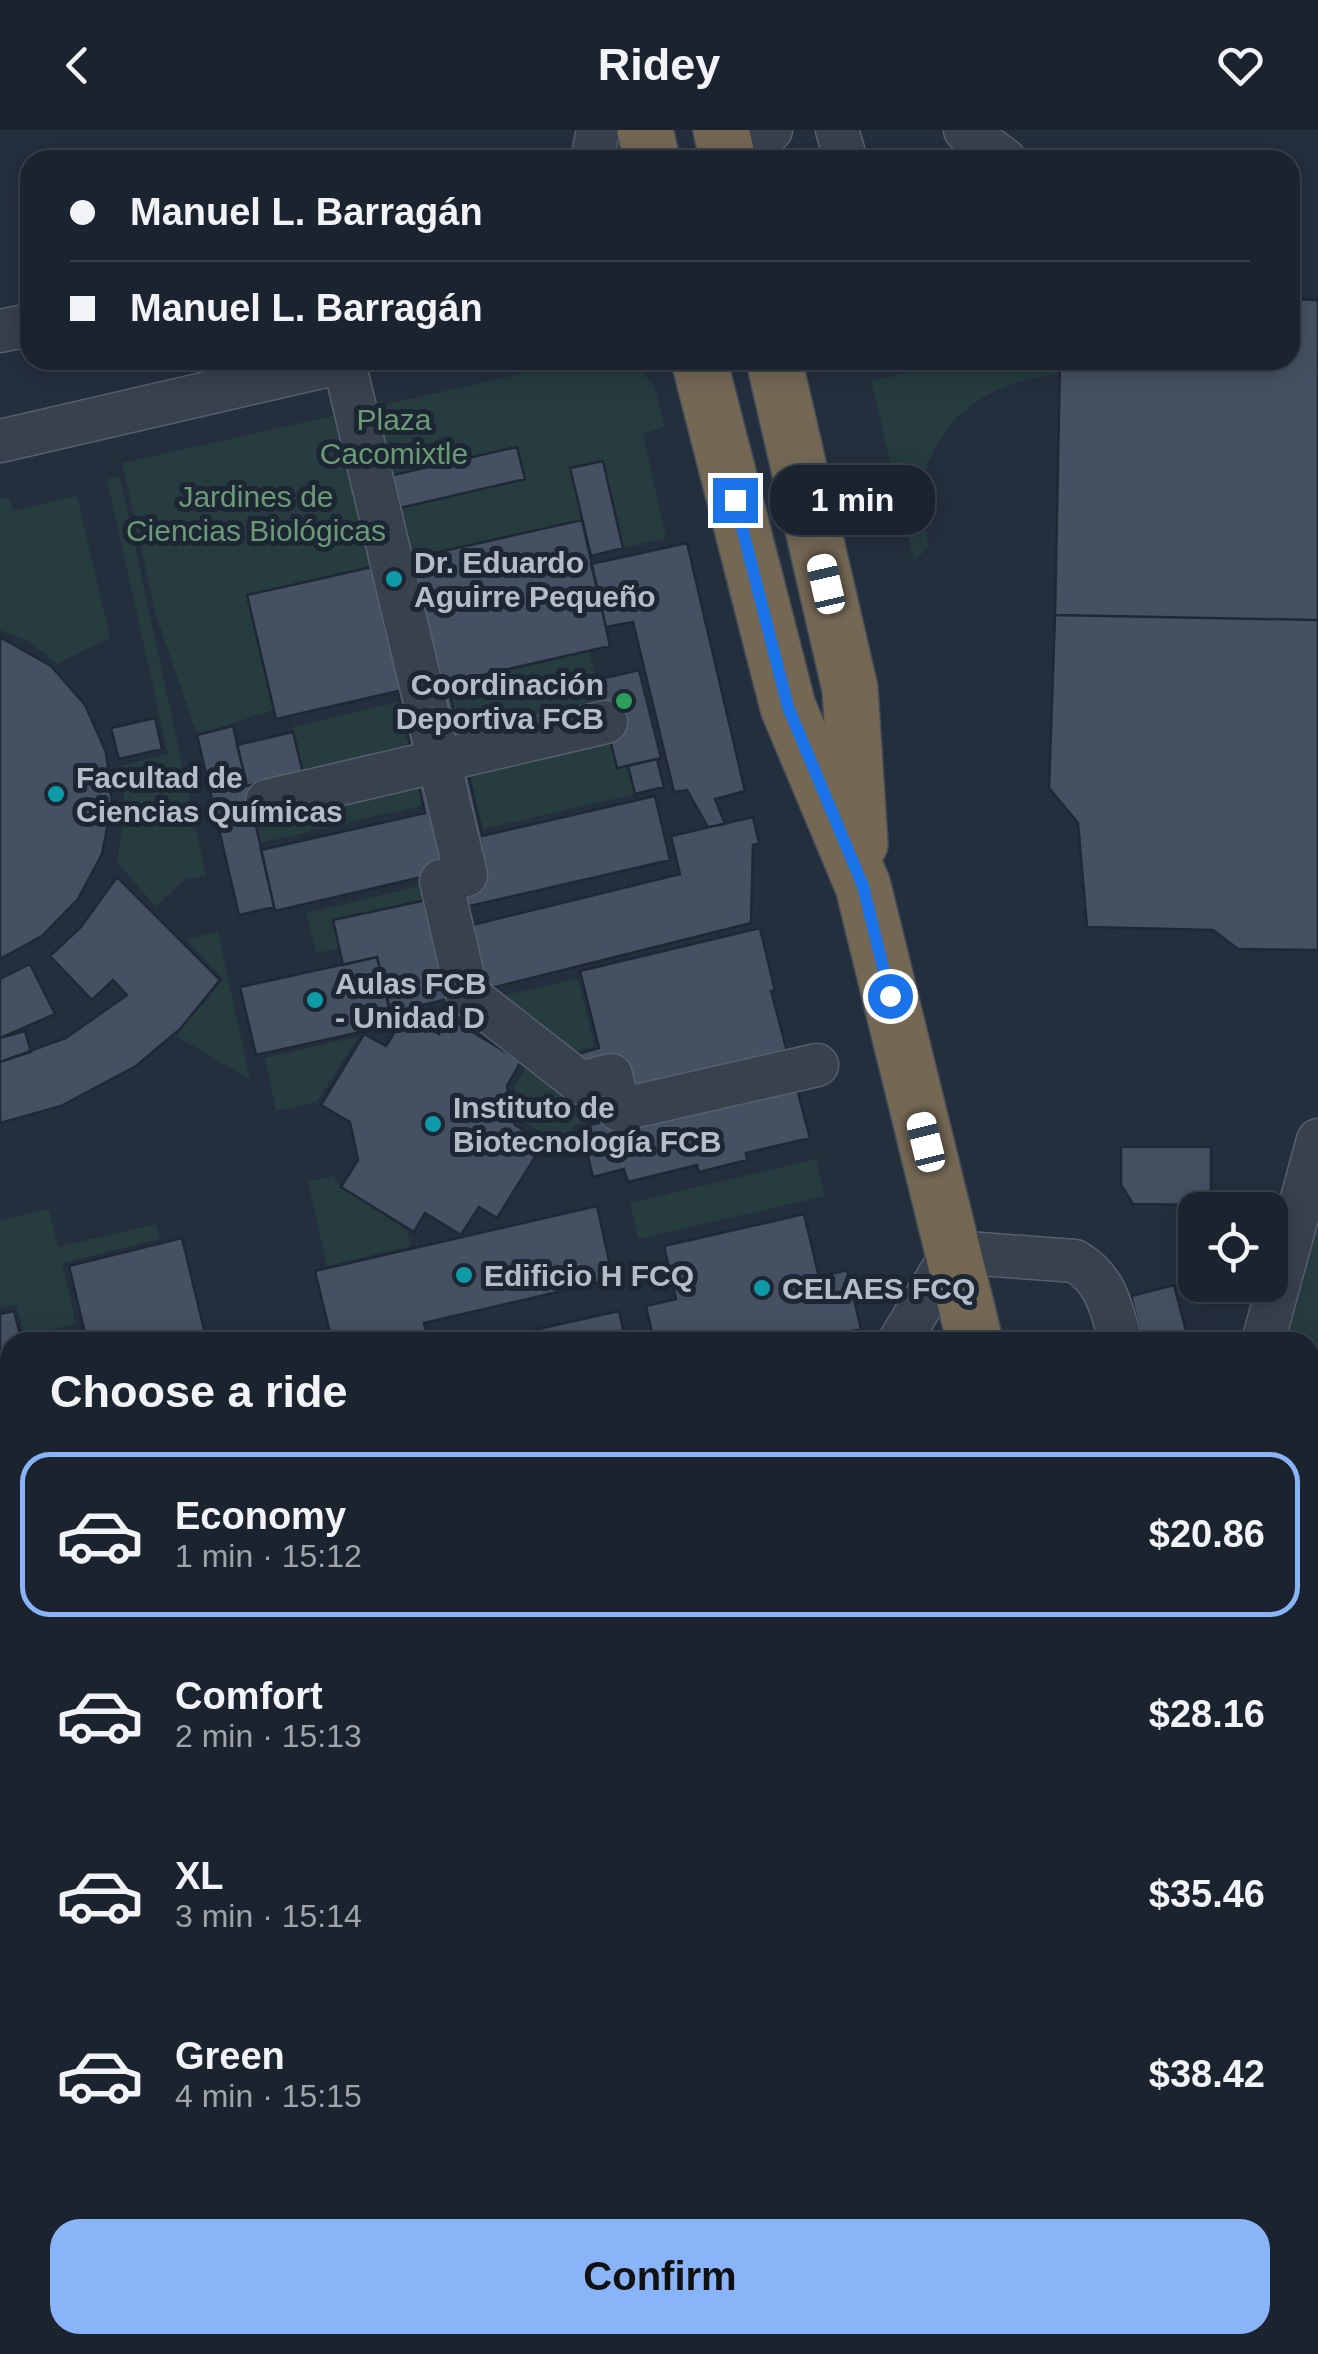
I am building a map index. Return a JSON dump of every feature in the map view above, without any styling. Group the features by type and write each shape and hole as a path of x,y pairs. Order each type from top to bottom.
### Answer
{"highway":[{"path":"776,370 850,689 863,886"},
{"path":"705,384 788,707 863,886 973,1332"}],"street":[{"path":"964,130 991,150"},
{"path":"0,441 308,370"},
{"path":"349,370 466,876 441,881 467,994 581,1083 611,1075 618,1110 817,1065"},
{"path":"267,800 606,722"},
{"path":"1266,1332 1318,1140"},
{"path":"906,1332 953,1252 1075,1261 1092,1271 1106,1290 1118,1332"}],"green space":[{"path":"539,370 642,370 654,386 665,427 643,434 666,538 623,548 602,461 570,469 582,520 248,596 273,710 197,735 156,615 122,463","holes":["517,447 524,479 379,512 372,480"]},
{"path":"919,370 1060,370 1060,374 1011,384 989,394 952,424 928,466 922,498 928,546 914,562 871,380"},
{"path":"120,476 206,876 185,879 156,907 117,862 125,806 121,766 168,754 107,479"},
{"path":"77,496 110,638 57,664 29,641 0,630 0,499 9,497 13,511"},
{"path":"589,649 616,768 628,766 635,794 483,829 448,681"},
{"path":"399,702 424,805 260,843 255,821 271,817 303,772 293,727"},
{"path":"441,881 445,896 334,920 339,948 316,953 306,913"},
{"path":"218,932 250,1080 176,1036 223,979 186,939"},
{"path":"578,979 595,1046 574,1052 591,1122 573,1126 575,1135 552,1139 523,1121 514,1088 529,1062 461,1019 486,999"},
{"path":"359,1036 317,1102 276,1111 265,1058"},
{"path":"816,1159 825,1196 638,1239 630,1203"},
{"path":"333,1176 341,1187 407,1230 411,1246 327,1266 308,1182"},
{"path":"49,1209 58,1247 156,1224 160,1239 62,1263 76,1324 23,1332 17,1305 0,1308 0,1220"},
{"path":"1318,1227 1318,1332 1290,1332"}],"building":[{"path":"1300,299 1318,300 1318,620 1055,615 1060,370 1300,370"},
{"path":"517,447 525,479 378,513 371,480"},
{"path":"603,461 623,548 591,556 570,468"},
{"path":"582,520 610,646 447,683 482,836 655,796 670,860 448,911 439,873 275,911 261,850 425,813 398,691 276,719 247,595"},
{"path":"687,543 745,791 715,799 725,824 708,827 687,790 674,792 633,622 606,627 591,564"},
{"path":"1055,615 1318,620 1318,950 1238,949 1213,930 1087,927 1078,823 1049,788"},
{"name":"Facultad de Ciencias Químicas","path":"0,637 51,666 85,705 106,752 112,803 102,854 78,899 42,936 0,959"},
{"name":"Coordinación Deportiva FCB","path":"639,670 661,758 617,768 596,680"},
{"path":"155,718 162,749 119,759 111,728"},
{"path":"233,726 247,786 263,782 271,817 255,821 274,907 239,915 197,735"},
{"path":"293,732 303,773 247,786 237,745"},
{"path":"657,759 664,787 635,794 628,766"},
{"path":"753,817 759,843 753,845 751,923 467,994 452,930 680,874 671,836"},
{"path":"117,877 220,980 180,1029 136,1066 61,1106 0,1123 0,1062 66,1038 127,995 113,980 92,1000 50,956 81,927"},
{"path":"445,896 467,994 391,1013 377,957 343,965 333,920"},
{"path":"760,928 775,991 771,991 810,1138 746,1153 747,1160 699,1172 697,1165 628,1182 624,1169 593,1177 581,1127 611,1120 607,1103 591,1107 578,1054 599,1048 580,971"},
{"name":"Aulas FCB - Unidad D","path":"377,957 393,1025 256,1055 240,987"},
{"path":"30,964 55,1014 0,1038 0,979"},
{"name":"Instituto de Biotecnología FCB","path":"406,1014 439,1034 449,1018 521,1061 507,1086 515,1125 544,1143 497,1218 479,1207 461,1235 425,1213 414,1232 341,1187 358,1160 350,1122 321,1105 364,1034 386,1046"},
{"path":"25,1031 31,1052 0,1062 0,1038"},
{"path":"1121,1147 1211,1147 1211,1192 1178,1192 1178,1205 1133,1204 1121,1185"},
{"name":"Edificio H FCQ","path":"597,1206 613,1279 424,1323 426,1332 330,1332 315,1271"},
{"name":"CELAES FCQ","path":"804,1214 819,1277 847,1270 861,1329 652,1332 646,1306 676,1299 664,1246"},
{"path":"182,1238 205,1332 85,1332 69,1266"},
{"path":"1174,1285 1186,1332 1140,1332 1131,1296"},
{"path":"14,1311 19,1332 0,1332 0,1314"},
{"path":"619,1311 624,1332 525,1332"}],"place":[{"name":"Dr. Eduardo Aguirre Pequeño","path":"394,579"},
{"name":"Coordinación Deportiva FCB","path":"624,701"},
{"name":"Facultad de Ciencias Químicas","path":"56,794"},
{"name":"Aulas FCB - Unidad D","path":"315,1000"},
{"name":"Instituto de Biotecnología FCB","path":"433,1124"},
{"name":"Edificio H FCQ","path":"464,1275"},
{"name":"CELAES FCQ","path":"762,1288"}],"route":[{"path":"735,500 788,707 863,886 890,996"}],"park label":[{"name":"Plaza Cacomixtle","path":"394,436"},
{"name":"Jardines de Ciencias Biológicas","path":"256,513"}]}
